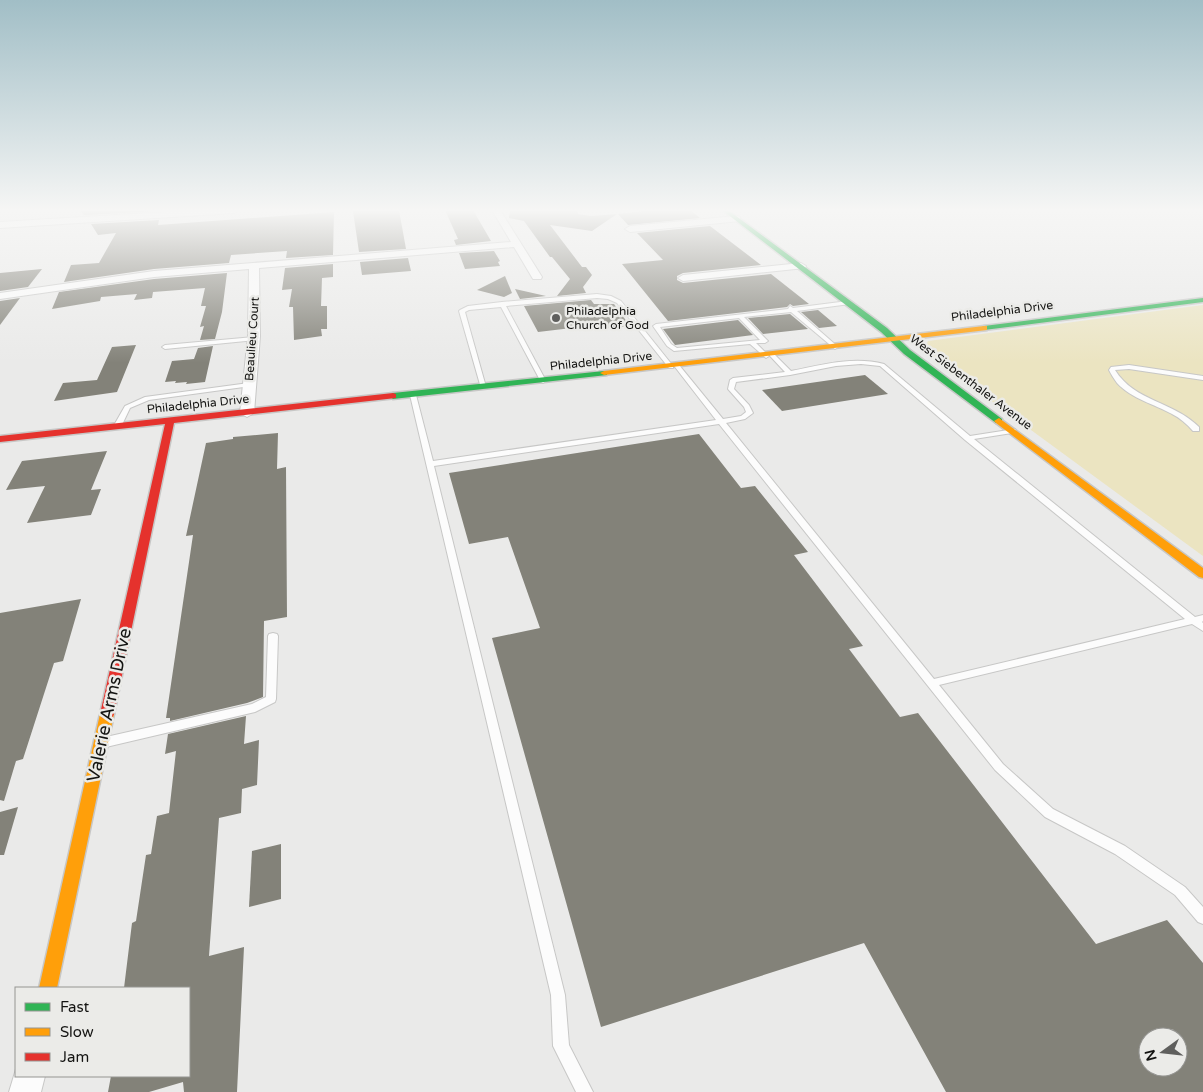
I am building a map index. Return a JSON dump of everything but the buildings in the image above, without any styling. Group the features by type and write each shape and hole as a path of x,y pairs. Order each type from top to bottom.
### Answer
{"main road":[{"name":"West Siebenthaler Avenue","path":"793,261 894,338 907,352 1203,574"},
{"name":"Philadelphia Drive","path":"0,440 835,348 894,338 1203,300"},
{"name":"Valerie Arms Drive","path":"48,987 170,421"}],"street":[{"path":"0,296 144,274 314,261"},
{"path":"527,261 537,277"},
{"name":"Beaulieu Court","path":"247,413 254,338 254,266"},
{"path":"683,278 800,266"},
{"path":"25,1092 29,1077"}],"lane":[{"path":"483,388 462,311 468,308 502,304 597,296 614,298 721,421 999,767 1049,813 1120,850 1180,891 1203,917"},
{"path":"739,315 765,341 676,350 669,345 655,328 665,324 790,308 848,303"},
{"path":"502,304 544,381"},
{"path":"790,308 835,348"},
{"path":"165,347 254,338"},
{"path":"751,342 790,373"},
{"path":"430,464 743,418 750,413 747,406 731,389 733,380 873,362 882,365 968,438 1198,619 1203,628"},
{"path":"1196,429 1185,417 1129,389 1118,380 1112,370 1113,368 1129,367 1203,378"},
{"path":"117,427 127,408 147,398 249,385"},
{"path":"413,395 558,995 562,1046 585,1092"},
{"path":"968,438 1013,431"},
{"path":"932,684 1198,619"},
{"path":"101,743 255,708 271,699 273,636"}],"shaded area":[{"path":"1203,305 1203,556 923,351 928,341"}],"traffic: fast":[{"path":"793,261 884,330 907,352 999,421"},
{"path":"984,328 1203,300"},
{"path":"393,396 604,373"}],"traffic: slow":[{"path":"604,373 984,328"},
{"path":"999,421 1203,574"},
{"path":"48,987 107,714"}],"traffic: jam":[{"path":"0,439 393,396"},
{"path":"107,714 170,421"}],"place":[{"name":"Philadelphia Church of God","path":"556,318"}]}
